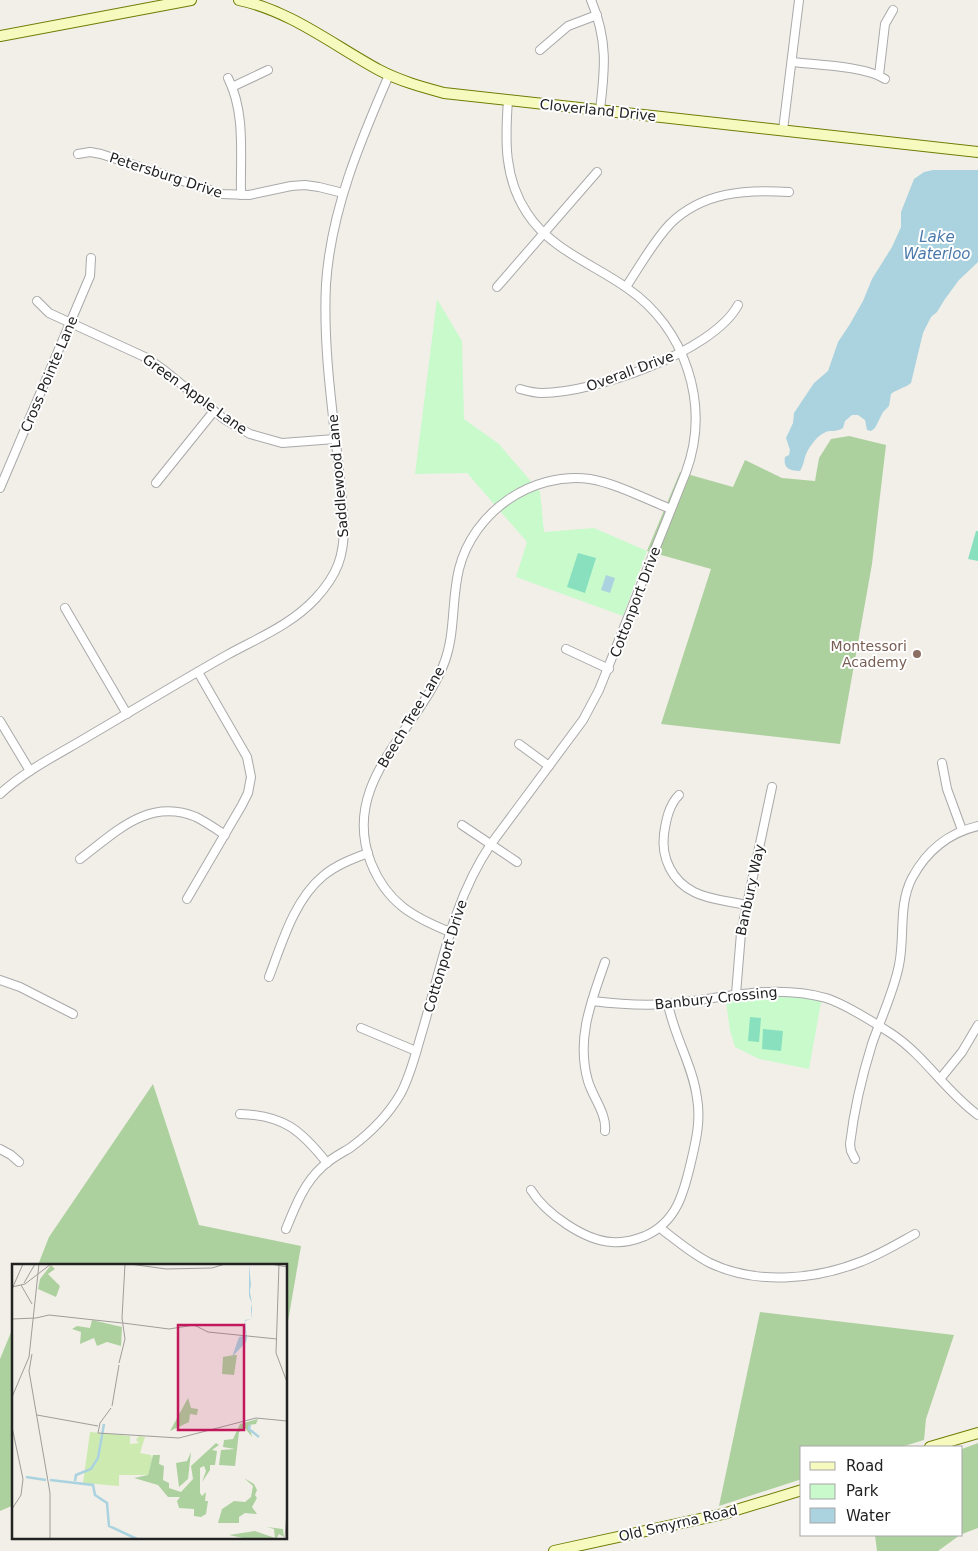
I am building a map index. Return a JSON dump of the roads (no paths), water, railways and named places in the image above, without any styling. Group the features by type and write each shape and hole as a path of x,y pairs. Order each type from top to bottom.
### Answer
{"main road":[{"path":"0,36 192,0"},
{"name":"Cloverland Drive","path":"246,1 273,9 287,16 389,74 412,84 444,93 978,152"},
{"path":"933,1446 978,1432"},
{"name":"Old Smyrna Road","path":"554,1551 723,1514 800,1491"}],"street":[{"path":"591,0 597,14 605,61 600,110"},
{"path":"783,130 799,0"},
{"path":"792,62 861,71 882,77 885,24 892,10"},
{"path":"540,50 568,26 597,14"},
{"path":"232,87 268,70"},
{"name":"Saddlewood Lane","path":"0,794 30,771 198,672 291,620 317,598 332,578 341,558 344,534 326,341 326,291 332,236 343,193 357,151 389,74"},
{"path":"228,78 239,115 241,195"},
{"name":"Cottonport Drive","path":"286,1228 305,1187 316,1173 327,1162 358,1141 375,1126 401,1092 416,1051 450,932 465,890 490,844 583,720 609,669 690,461 696,433 693,390 681,352 667,327 656,314 626,287 574,256 545,234 527,213 510,174 505,140 508,100"},
{"name":"Petersburg Drive","path":"78,154 90,152 101,154 222,194 258,194 298,186 319,187 343,193"},
{"path":"497,287 597,172"},
{"path":"626,287 665,230 682,215 698,205 718,196 740,192 759,190 789,192"},
{"name":"Cross Pointe Lane","path":"0,488 90,276 91,258"},
{"name":"Green Apple Lane","path":"37,301 49,313 151,361 234,426 250,434 277,442 298,443 335,439"},
{"name":"Overall Drive","path":"520,389 536,393 547,393 584,388 619,378 681,352 728,320 738,305"},
{"path":"156,483 214,411"},
{"name":"Beech Tree Lane","path":"450,932 417,918 399,905 377,877 368,853 363,820 368,793 381,766 443,666 450,639 460,563 468,542 495,509 517,494 543,482 584,479 600,482 671,509"},
{"path":"65,608 126,714"},
{"path":"566,649 609,669"},
{"path":"188,899 248,793 251,776 250,766 243,749 198,672"},
{"path":"0,721 30,771"},
{"path":"520,744 549,766"},
{"path":"942,762 947,789 962,830"},
{"name":"Banbury Way","path":"736,994 740,938 772,787"},
{"path":"678,795 670,809 664,836 664,854 670,868 684,885 693,891 746,905"},
{"path":"80,859 132,820 154,812 175,812 189,815 225,835"},
{"path":"462,826 518,862"},
{"path":"855,1159 850,1149 850,1141 861,1086 899,965 905,898 910,882 923,860 935,847 962,830 978,826"},
{"path":"269,977 290,926 313,886 333,869 368,853"},
{"path":"605,962 584,1031 584,1061 591,1088 604,1119 605,1131"},
{"path":"0,980 20,987 73,1014"},
{"name":"Banbury Crossing","path":"592,1001 634,1005 668,1004 736,994 784,991 833,1000 879,1026 909,1046 978,1115"},
{"path":"531,1190 544,1206 565,1222 587,1236 612,1242 625,1242 642,1237 660,1228 675,1211 683,1194 694,1149 698,1119 697,1094 671,1019 668,1004"},
{"path":"940,1079 962,1052 978,1026"},
{"path":"362,1028 416,1051"},
{"path":"240,1114 266,1116 291,1126 304,1136 327,1162"},
{"path":"0,1150 11,1155 18,1162"},
{"path":"660,1228 692,1253 717,1266 744,1274 775,1277 808,1275 840,1268 871,1258 914,1234"}],"water":[{"name":"Lake Waterloo","path":"933,170 978,170 978,262 959,280 937,312 931,317 923,333 911,383 891,394 889,406 883,412 875,428 871,431 867,430 865,420 858,415 852,415 845,421 843,428 826,432 817,438 807,452 800,471 790,469 785,464 785,457 789,455 790,450 786,438 793,423 794,413 814,383 828,371 838,342 863,301 872,279 892,247 901,227 901,212 914,179 924,172"},
{"path":"606,575 615,578 610,593 601,590"}],"place":[{"name":"Montessori Academy","path":"917,654"}]}
